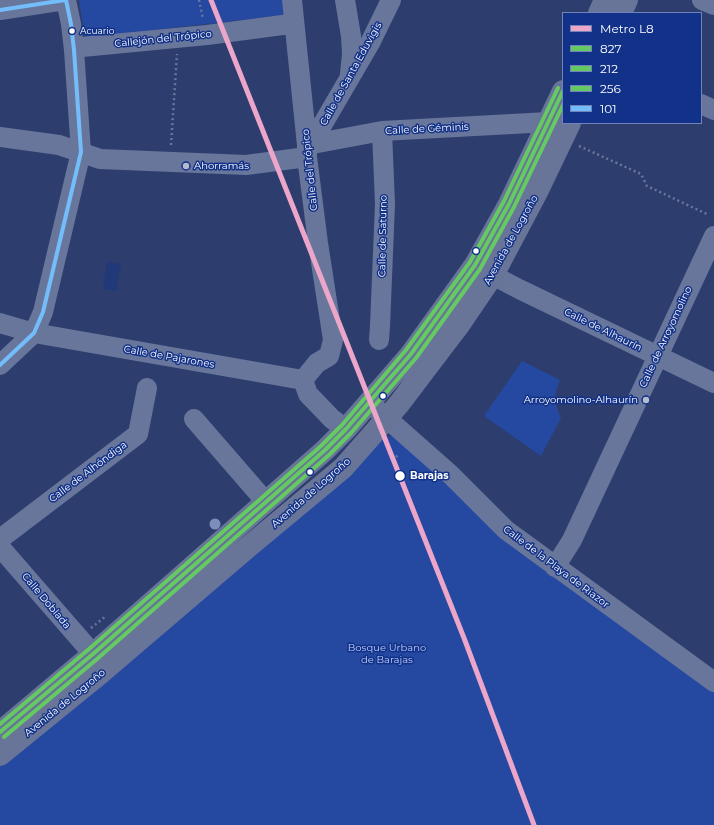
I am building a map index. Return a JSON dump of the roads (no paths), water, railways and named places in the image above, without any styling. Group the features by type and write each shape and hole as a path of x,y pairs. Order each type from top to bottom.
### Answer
{"main road":[{"path":"599,12 605,0"},
{"path":"621,12 627,0"},
{"name":"Avenida de Logroño","path":"0,732 326,450 346,429 377,410 459,325 484,270 508,204 549,122 562,92"},
{"name":"Avenida de Logroño","path":"0,755 102,672 343,468 377,410 391,377 484,270 538,190 570,124"}],"street":[{"path":"0,10 66,0 74,50 81,152 43,312 34,333 0,365"},
{"name":"Calle del Trópico","path":"292,0 307,151 333,340 329,356 317,363 303,380"},
{"path":"345,0 351,36 352,54 349,78"},
{"name":"Calle de Santa Eduvigis","path":"307,151 370,43 391,0"},
{"name":"Callejón del Trópico","path":"82,47 178,38 290,24"},
{"path":"702,104 714,110"},
{"name":"Calle de Géminis","path":"0,137 59,145 100,159 246,165 307,151 382,131 549,122"},
{"name":"Calle de Saturno","path":"379,340 385,204 382,131"},
{"name":"Calle de Arroyomolino","path":"556,567 572,540 714,236"},
{"name":"Calle de Alhaurín","path":"484,270 519,289 714,383"},
{"name":"Calle de Pajarones","path":"0,323 34,333 303,380"},
{"path":"303,380 308,394 332,419 346,429"},
{"name":"Calle de Alhóndiga","path":"0,539 138,434 147,388"},
{"name":"Calle de la Playa de Riazor","path":"377,410 404,446 451,475 506,530 714,682"},
{"path":"194,419 266,502"},
{"name":"Calle Doblada","path":"0,547 92,654"}],"metro line":[{"name":"L8","path":"211,0 464,638 534,825"}],"place":[{"name":"Acuario","path":"72,31"},
{"name":"Ahorramás","path":"186,166"},
{"name":"Arroyomolino-Alhaurín","path":"646,400"},
{"name":"Barajas","path":"400,476"}],"park label":[{"name":"Bosque Urbano de Barajas","path":"387,654"}]}
